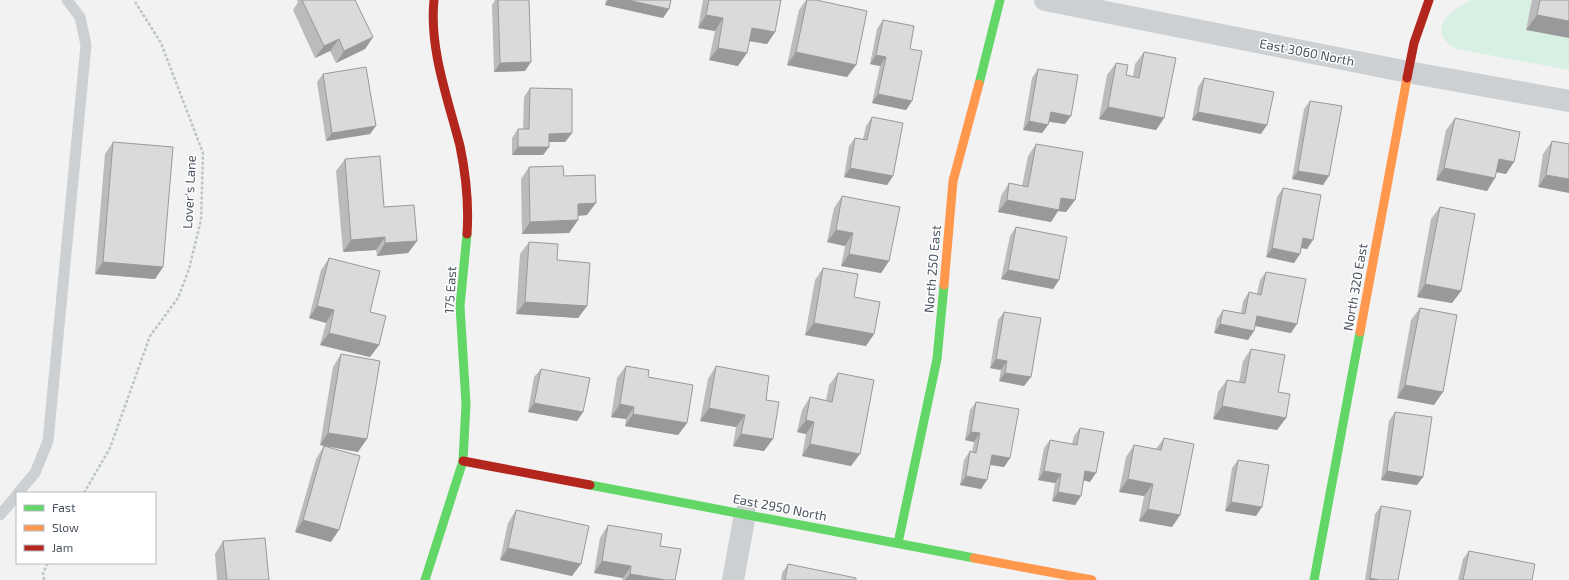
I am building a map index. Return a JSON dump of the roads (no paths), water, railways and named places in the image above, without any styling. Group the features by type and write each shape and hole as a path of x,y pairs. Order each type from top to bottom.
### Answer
{"street":[{"name":"175 East","path":"425,580 463,461 466,404 460,306 469,208 460,148 440,70 432,18 434,0"},
{"name":"North 250 East","path":"898,543 937,359 953,181 994,34 1000,0"},
{"name":"East 3060 North","path":"1045,0 1408,72 1569,101"},
{"name":"North 320 East","path":"1314,580 1408,72 1414,43 1429,0"},
{"name":"East 2950 North","path":"463,461 1092,580"},
{"path":"733,580 745,514"}],"lane":[{"path":"20,492 35,473 48,441 49,433 86,45 80,17 67,0"},
{"path":"0,515 16,496"},
{"path":"1020,580 1023,567"}]}
